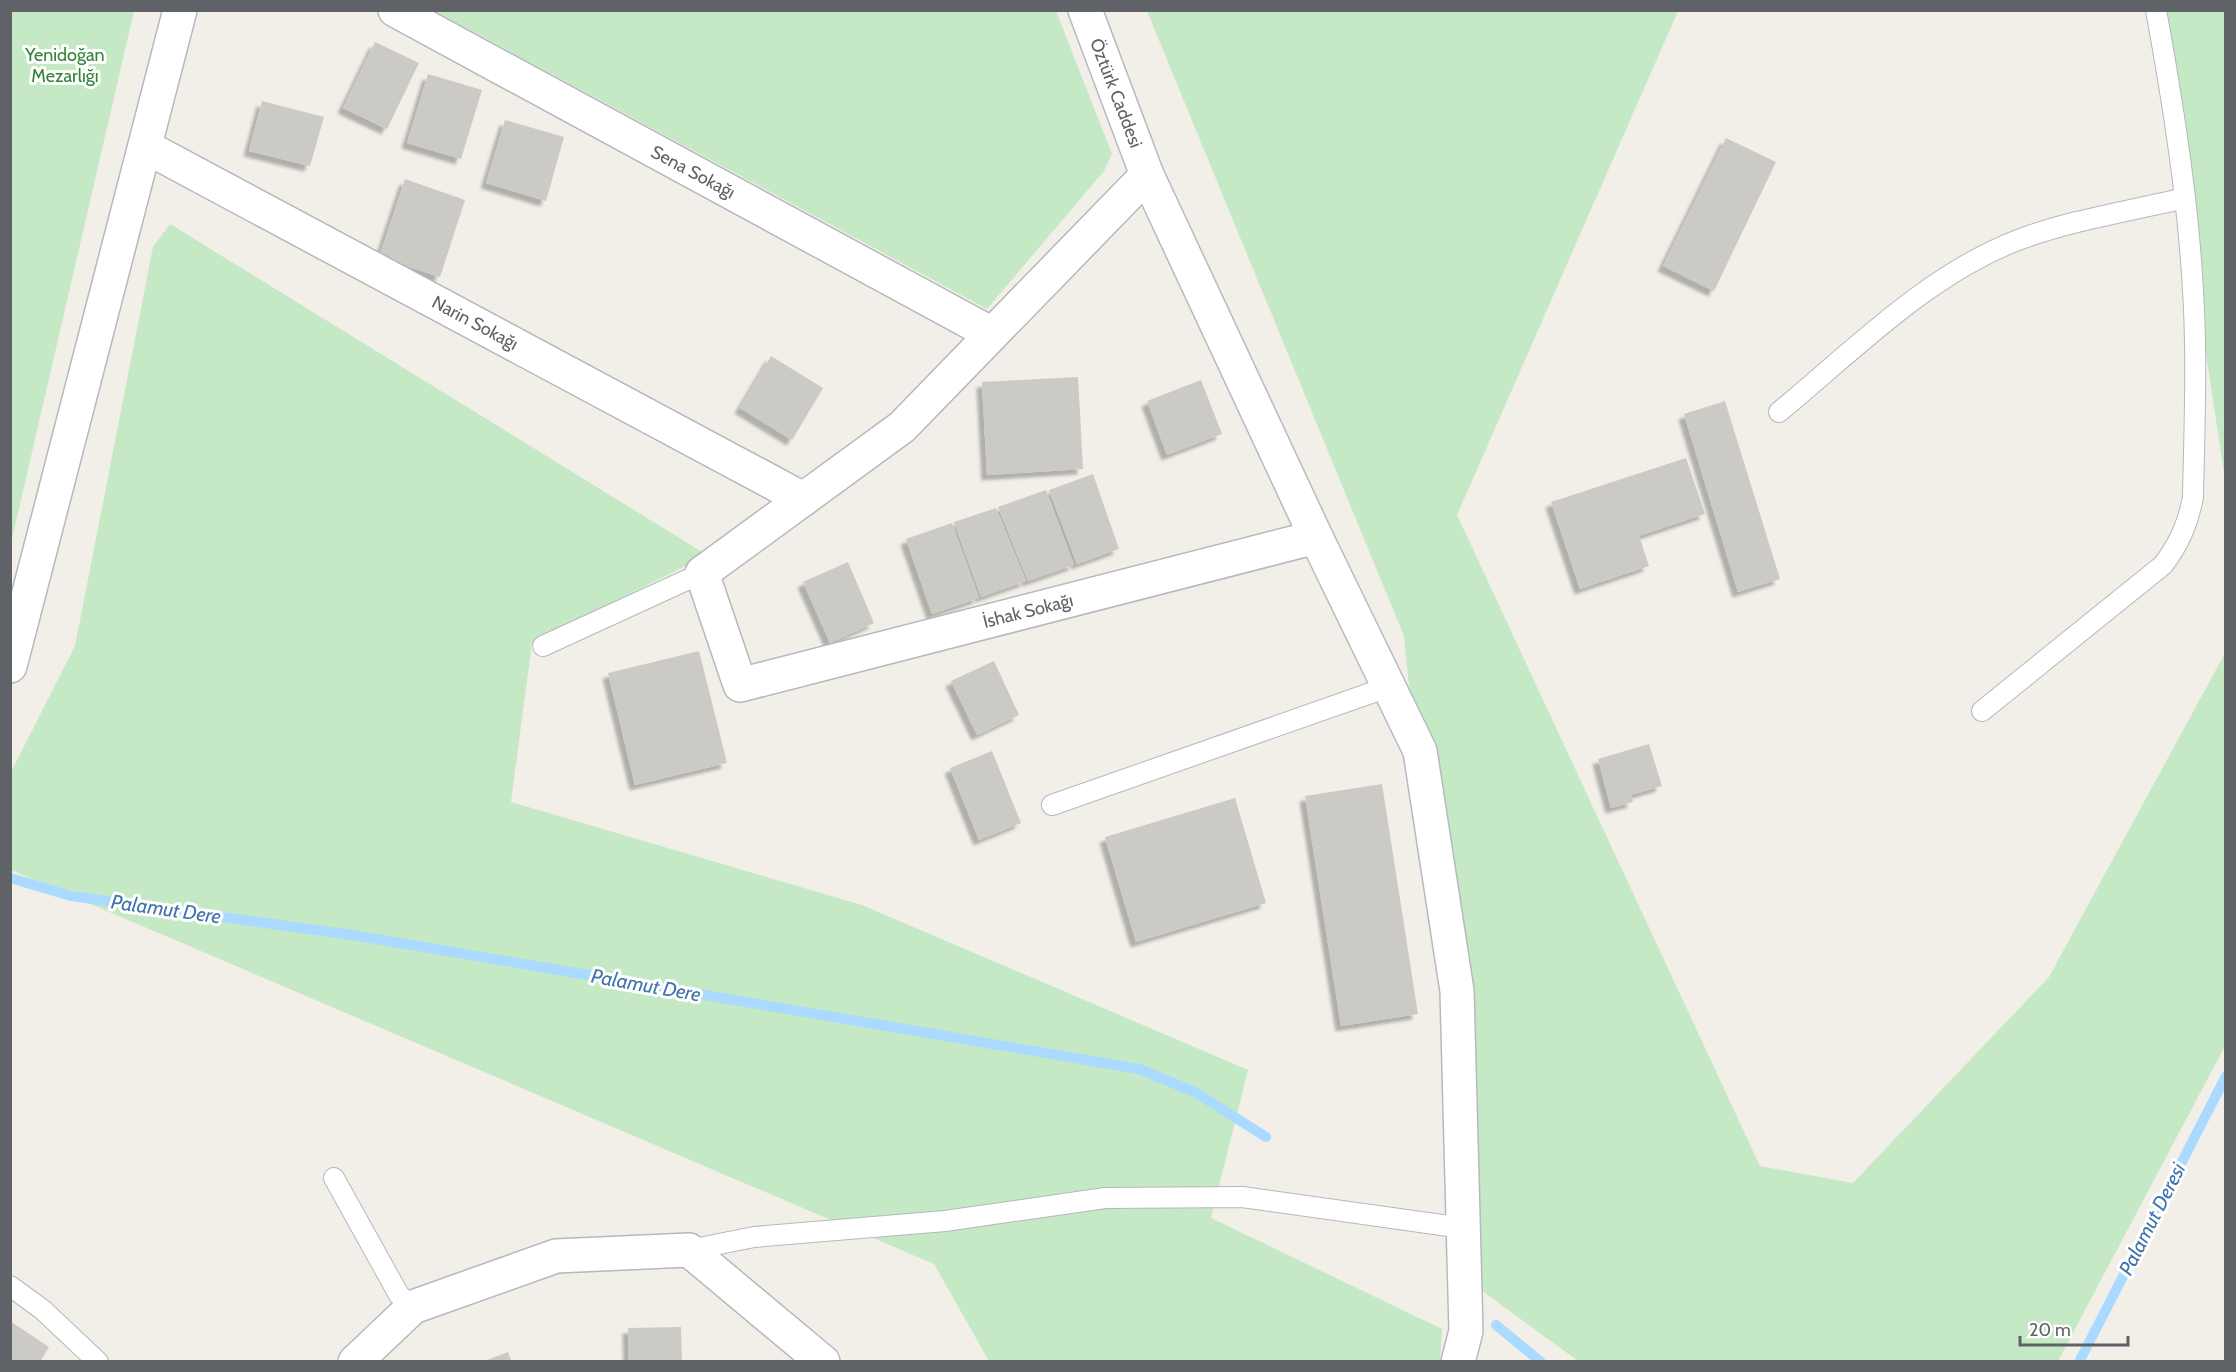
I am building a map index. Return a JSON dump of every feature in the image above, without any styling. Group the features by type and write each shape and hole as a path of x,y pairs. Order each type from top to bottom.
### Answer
{"street":[{"path":"10,666 180,10"},
{"name":"Sena Sokağı","path":"395,10 992,334"},
{"name":"Öztürk Caddesi","path":"1085,10 1147,175 1316,537 1420,751 1457,991 1466,1331 1458,1362"},
{"name":"Narin Sokağı","path":"146,147 803,498"},
{"path":"702,573 902,427 1147,175"},
{"name":"İshak Sokağı","path":"702,573 740,685 1316,537"},
{"path":"355,1362 413,1307 556,1256 689,1250 824,1362"}],"lane":[{"path":"1982,711 2163,565 2183,534 2193,497 2195,341 2186,198 2178,130 2156,10"},
{"path":"1779,412 1908,305 1946,278 1987,255 2048,231 2186,198"},
{"path":"543,646 702,573"},
{"path":"1052,805 1388,687"},
{"path":"334,1178 399,1295 413,1307"},
{"path":"689,1250 754,1238 945,1221 1105,1198 1242,1197 1463,1228"},
{"path":"10,1286 43,1310 98,1362"}],"green space":[{"name":"Yenidoğan Mezarlığı","path":"10,11 134,11 11,543"},
{"path":"435,11 1056,11 1112,154 1104,171 987,309"},
{"path":"1147,11 1678,11 1457,515 1760,1166 1853,1183 2049,977 2225,653 2225,1046 2058,1361 1578,1361 1477,1287 1463,1228 1404,636"},
{"path":"2154,11 2225,11 2225,479"},
{"path":"170,224 707,555 532,643 511,802 862,905 1248,1070 1211,1218 1442,1329 1440,1361 989,1361 934,1264 11,870 10,774 75,646 153,247"}],"building":[{"path":"375,42 419,63 387,129 343,108"},
{"path":"428,74 482,90 461,159 407,143"},
{"path":"262,101 324,117 310,166 249,151"},
{"path":"505,120 564,137 546,201 486,183"},
{"path":"1726,138 1776,162 1714,291 1663,266"},
{"path":"405,179 465,200 440,277 379,257"},
{"path":"771,356 823,388 792,440 740,408"},
{"path":"1078,377 1083,469 987,475 982,382"},
{"path":"1201,380 1222,434 1167,455 1147,401"},
{"path":"1725,401 1780,579 1738,592 1684,414"},
{"path":"1686,458 1705,514 1639,536 1649,566 1580,589 1551,502"},
{"path":"1093,474 1119,549 1077,564 1049,490"},
{"path":"1046,490 1074,565 1028,581 998,507"},
{"path":"996,508 1026,581 981,597 954,522"},
{"path":"952,523 979,598 932,614 906,539"},
{"path":"848,562 874,623 830,643 803,582"},
{"path":"699,651 727,763 635,785 608,673"},
{"path":"994,661 1019,715 977,735 951,681"},
{"path":"1649,744 1662,786 1631,795 1633,802 1611,808 1598,759"},
{"path":"992,751 1021,823 979,840 950,768"},
{"path":"1382,784 1418,1014 1341,1026 1305,796"},
{"path":"1235,798 1266,903 1136,942 1105,837"},
{"path":"10,1321 49,1347 40,1362 10,1362"},
{"path":"681,1327 682,1362 629,1362 628,1328"},
{"path":"508,1352 512,1362 484,1362 484,1361"}],"waterway":[{"name":"Palamut Dere","path":"10,878 71,896 359,936 1139,1069 1195,1092 1266,1137"},
{"name":"Palamut Deresi","path":"2079,1362 2226,1076"},
{"name":"Palamut Dere","path":"1496,1325 1541,1362"}]}
